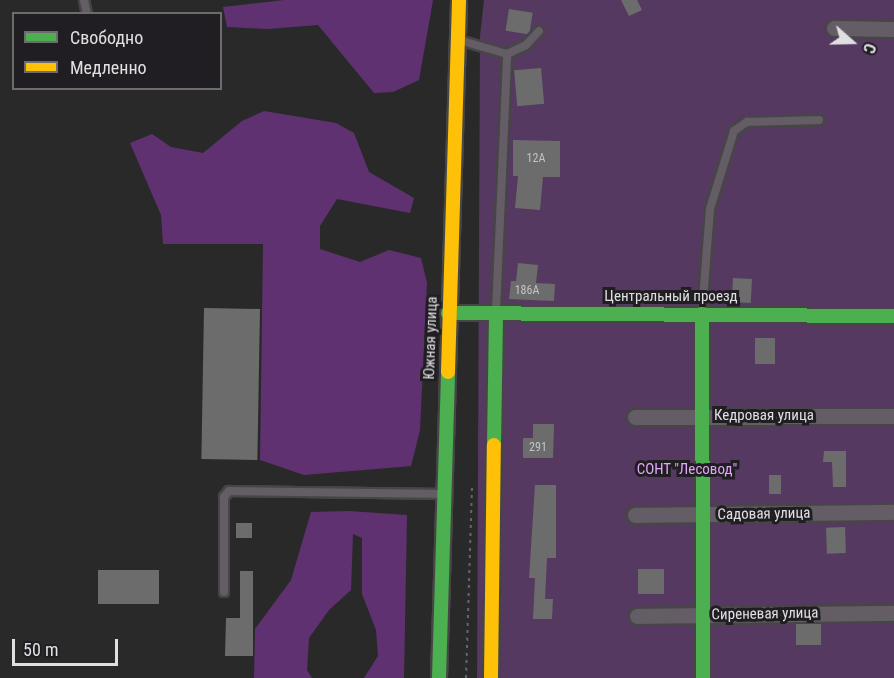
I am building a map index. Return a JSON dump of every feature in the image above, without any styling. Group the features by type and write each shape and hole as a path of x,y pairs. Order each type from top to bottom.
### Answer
{"street":[{"name":"Южная улица","path":"439,678 459,0"},
{"path":"834,28 894,29"},
{"path":"491,678 496,313"},
{"name":"Центральный проезд","path":"448,314 894,316"},
{"path":"702,314 703,678"},
{"name":"Кедровая улица","path":"635,417 894,416"},
{"name":"Садовая улица","path":"635,515 894,512"},
{"name":"Сиреневая улица","path":"637,616 894,613"}],"lane":[{"path":"457,40 507,54 526,45 540,31"},
{"path":"496,313 507,54"},
{"path":"702,314 710,209 734,131 747,122 819,120"},
{"path":"224,592 224,497 229,491 443,494"}],"path":[{"path":"466,678 472,485"}],"green space":[{"name":"СОНТ \"Лесовод\"","path":"484,0 894,0 894,678 477,678 480,36"}],"shaded area":[{"path":"284,0 433,0 419,80 393,92 374,93 318,25 268,29 227,27 223,7"},
{"path":"264,111 336,123 354,133 369,172 414,198 410,213 337,199 320,226 320,249 360,262 389,250 421,258 427,283 420,430 411,466 304,475 260,460 263,244 163,244 161,215 130,143 152,134 171,147 203,153 242,121"},
{"path":"349,511 407,515 404,678 364,678 378,656 376,630 362,594 362,538 353,534 351,590 329,610 309,638 307,670 312,678 254,678 255,629 291,580 311,512"}],"building":[{"path":"621,0 637,0 642,10 629,16"},
{"path":"509,9 533,13 529,34 506,31"},
{"path":"541,68 544,104 517,106 514,70"},
{"path":"513,140 560,141 560,177 543,177 540,210 515,208 518,176 513,176"},
{"path":"518,263 538,265 536,283 555,284 554,301 509,299 511,281 516,281"},
{"path":"733,278 752,279 751,303 732,302"},
{"path":"204,308 260,309 257,460 201,459"},
{"path":"755,338 775,338 775,364 755,364"},
{"path":"533,424 554,424 553,458 523,458 523,438 533,438"},
{"path":"824,451 846,451 846,487 833,487 832,462 823,462"},
{"path":"769,475 781,475 781,494 769,494"},
{"path":"535,485 556,485 556,558 547,558 545,599 553,599 552,619 533,619 535,578 529,578"},
{"path":"236,523 252,523 252,538 236,538"},
{"path":"845,527 846,553 827,554 826,528"},
{"path":"638,569 664,569 664,594 638,594"},
{"path":"98,570 159,570 159,604 98,604"},
{"path":"240,571 253,571 253,656 225,656 226,618 240,618"},
{"path":"796,624 821,624 821,645 796,645"}],"traffic: fast":[{"path":"448,313 894,316"},
{"path":"494,445 496,313"},
{"path":"702,314 703,678"},
{"path":"439,678 448,372"}],"traffic: slow":[{"path":"448,372 459,0"},
{"path":"491,678 494,445"}]}
